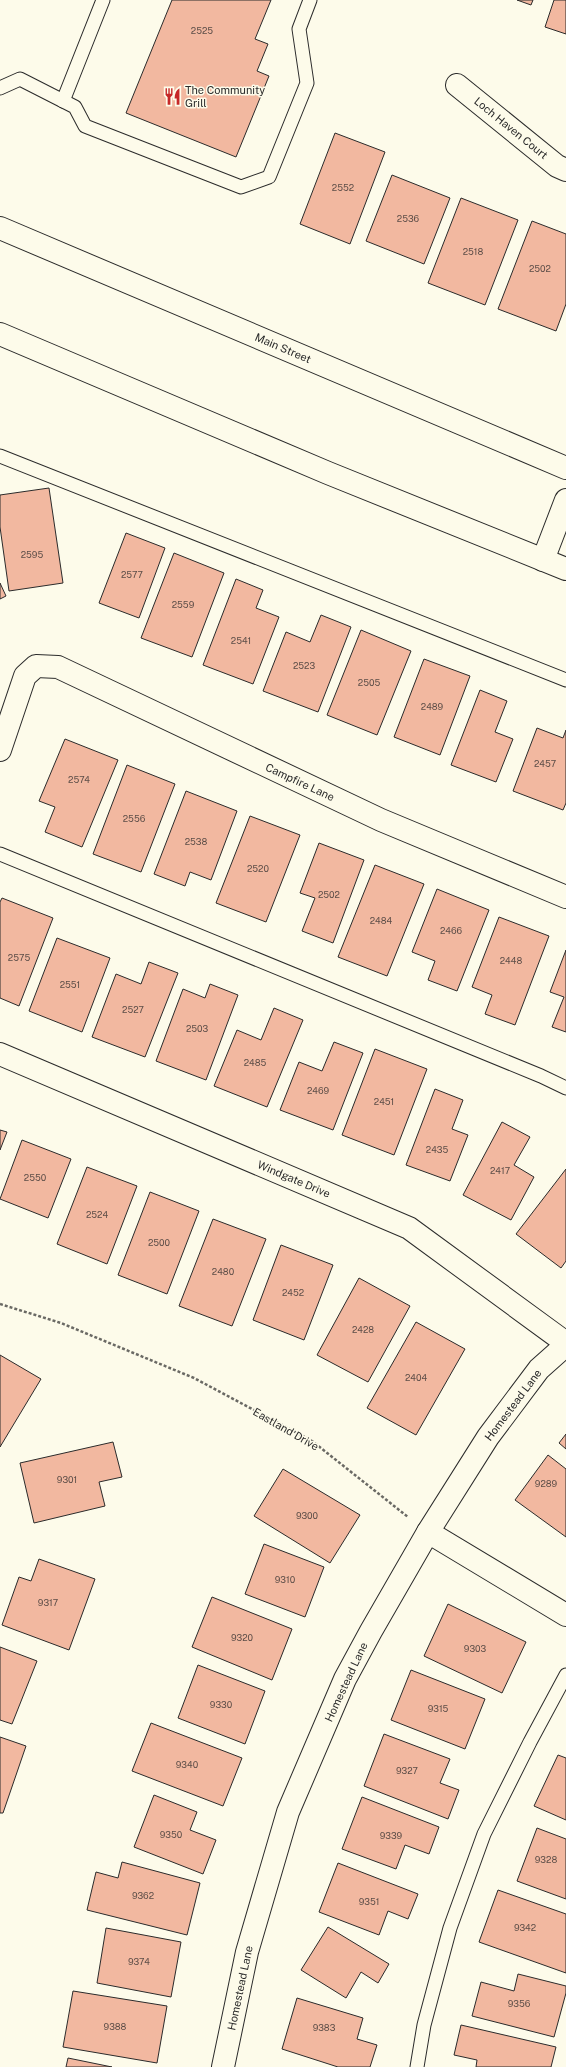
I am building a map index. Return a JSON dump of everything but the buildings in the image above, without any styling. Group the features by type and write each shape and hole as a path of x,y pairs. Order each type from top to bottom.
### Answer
{"street":[{"name":"Loch Haven Court","path":"457,84 557,166 566,170"},
{"name":"Main Street","path":"0,228 566,468"},
{"path":"0,334 328,473 566,569"},
{"path":"543,560 566,500"},
{"name":"Campfire Lane","path":"0,750 25,676 36,666 58,667 381,820 566,897"},
{"name":"Windgate Drive","path":"0,1054 410,1228 566,1344"},
{"name":"Homestead Lane","path":"223,2067 247,1952 288,1812 345,1680 371,1630 428,1532 488,1437 539,1369 566,1344"},
{"path":"428,1532 566,1615"}],"lane":[{"path":"63,101 103,0"},
{"path":"0,88 20,79 75,107 84,126 241,187 269,177 307,83 299,29 310,0"},
{"path":"0,456 566,680"},
{"path":"0,854 541,1076 566,1088"},
{"path":"417,2067 424,2025 450,1928 484,1834 530,1742 566,1675"}],"path":[{"name":"Eastland Drive","path":"0,1304 61,1323 194,1378 312,1441 428,1532"}],"place":[{"name":"The Community Grill","path":"172,96"}]}
